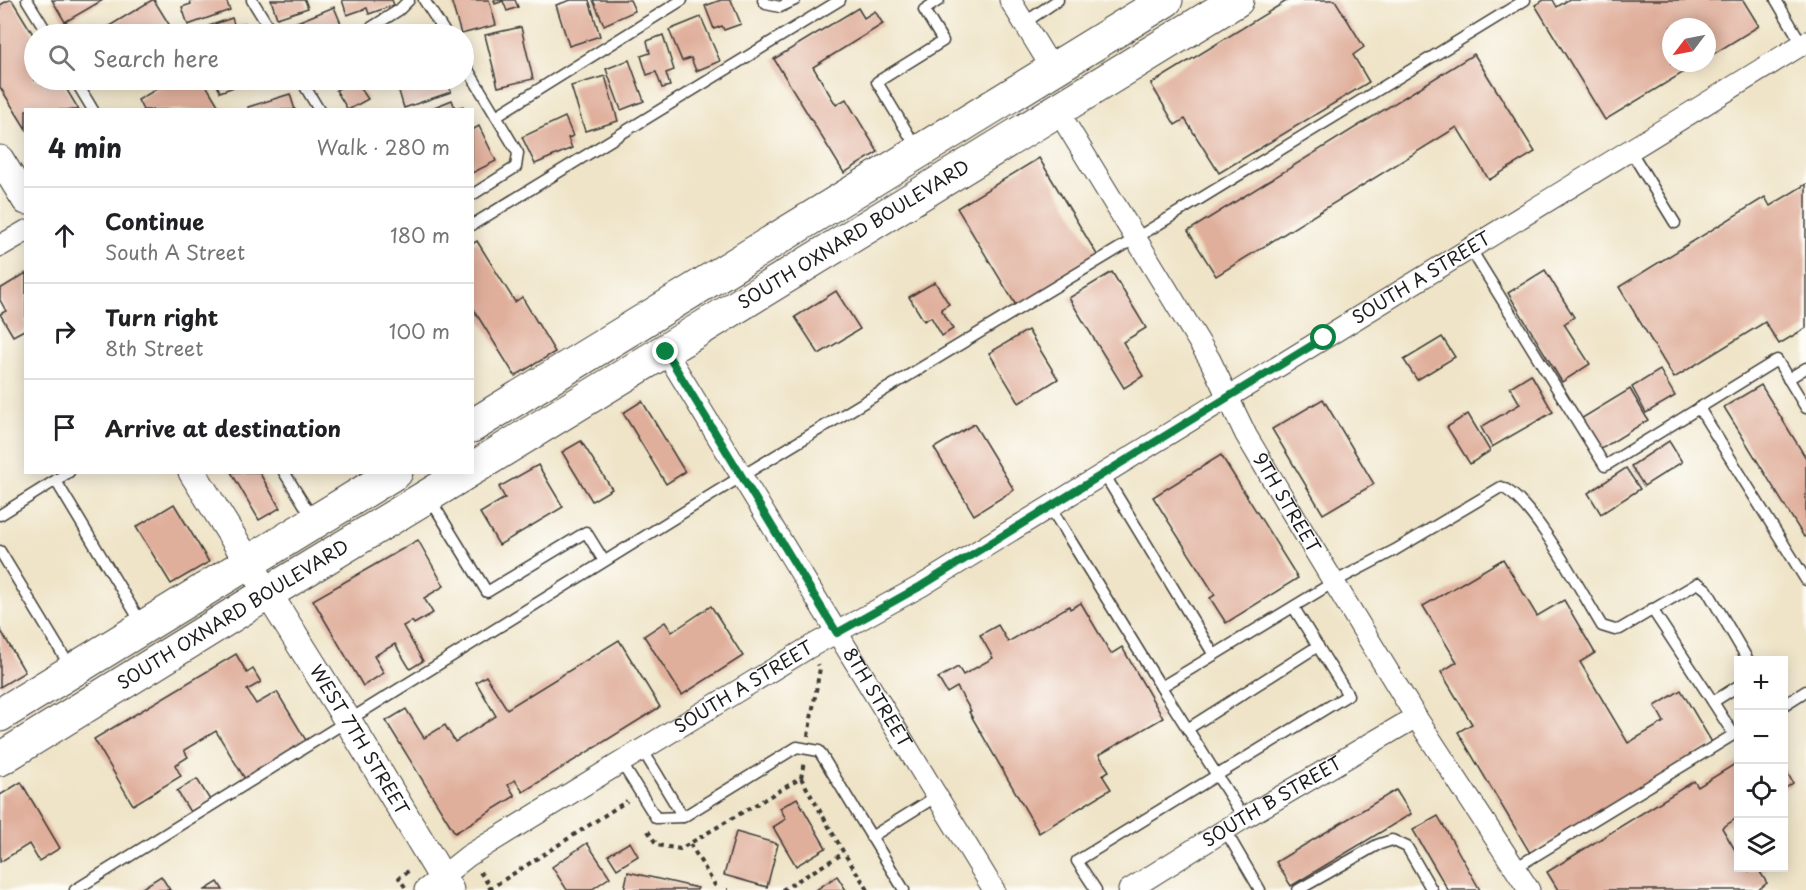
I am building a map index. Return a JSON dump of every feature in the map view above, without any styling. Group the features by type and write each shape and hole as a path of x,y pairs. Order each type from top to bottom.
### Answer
{"main road":[{"name":"SOUTH OXNARD BOULEVARD","path":"474,425 1166,0"},
{"name":"SOUTH OXNARD BOULEVARD","path":"474,468 1237,0"},
{"path":"1053,70 1058,111"},
{"name":"SOUTH OXNARD BOULEVARD","path":"0,715 393,474"},
{"name":"SOUTH OXNARD BOULEVARD","path":"0,759 464,474"}],"street":[{"path":"1010,0 1053,70"},
{"name":"SOUTH A STREET","path":"439,886 468,856 808,648 921,586 1804,43"},
{"name":"9TH STREET","path":"1058,111 1210,360 1246,435 1334,582 1416,717 1529,890"},
{"path":"0,159 24,198"},
{"path":"0,246 24,232"},
{"name":"8TH STREET","path":"666,352 994,890"},
{"name":"WEST 7TH STREET","path":"193,474 348,721 439,886"},
{"name":"SOUTH B STREET","path":"1129,890 1244,818 1416,717"}],"lane":[{"path":"27,0 42,24"},
{"path":"252,0 267,24"},
{"path":"377,24 399,10 409,0"},
{"path":"424,0 440,24"},
{"path":"496,116 682,0"},
{"path":"763,0 766,4 780,8 795,0"},
{"path":"474,224 840,0"},
{"path":"919,153 877,82 943,41 924,9 939,0"},
{"path":"1024,23 1058,0"},
{"path":"75,890 742,476 1525,0"},
{"path":"1776,0 1804,43"},
{"path":"474,80 518,153 516,167 474,194"},
{"path":"81,90 92,108"},
{"path":"307,90 318,108"},
{"path":"1630,150 1675,223"},
{"path":"1470,248 1605,466 1777,360 1806,408"},
{"path":"1788,379 1806,368"},
{"path":"1699,408 1806,580"},
{"path":"0,515 66,474"},
{"path":"285,474 315,522"},
{"path":"1104,474 1214,655"},
{"path":"56,481 144,627"},
{"path":"1161,687 1334,582 1395,550 1501,488 1511,491 1536,519 1602,626 1615,630 1620,629 1698,583 1707,590 1746,656"},
{"path":"428,496 487,592 586,532 604,561"},
{"path":"1050,507 1244,818"},
{"path":"0,551 73,670"},
{"path":"1096,890 1077,861 1348,695 1294,608"},
{"path":"1652,609 1734,731"},
{"path":"1189,728 1318,646"},
{"path":"1713,702 1734,689"},
{"path":"1788,702 1806,691"},
{"path":"1515,868 1734,735"},
{"path":"621,762 656,818 683,817 796,747 819,752 904,890"},
{"path":"642,749 683,817"},
{"path":"871,837 937,796"},
{"path":"1225,830 1260,890"},
{"path":"1298,890 1377,845 1392,840 1407,847 1432,890"}],"path":[{"path":"808,648 820,668 801,778 868,890"},
{"path":"646,827 657,844 680,849 801,778"},
{"path":"489,889 628,800 634,809"},
{"path":"690,843 718,890"},
{"path":"782,890 844,853"}],"building":[{"path":"12,0 27,24 24,24 24,90 67,90 78,108 24,108 24,126 0,87 0,5"},
{"path":"52,0 103,0 65,22"},
{"path":"154,0 169,24 112,24"},
{"path":"190,0 226,0 230,10 188,24 182,7 191,4"},
{"path":"271,0 305,0 308,8 277,18"},
{"path":"342,0 392,0 394,5 369,14 367,8 347,15"},
{"path":"451,0 489,0 496,25 474,31 474,24 458,24"},
{"path":"494,0 515,0 518,7 507,11 503,1 495,4"},
{"path":"571,0 589,0 600,36 569,46 556,5"},
{"path":"593,0 630,0 635,11 604,25"},
{"path":"721,0 731,0 741,24 724,30 722,26 714,29 705,6"},
{"path":"1288,0 1335,0 1364,47 1353,55 1369,82 1219,173 1185,119 1175,125 1151,84"},
{"path":"1544,0 1553,0 1557,7 1568,0 1743,0 1759,26 1716,52 1716,18 1662,18 1662,72 1684,72 1605,120 1535,5"},
{"path":"334,7 341,24 292,24"},
{"path":"858,8 864,18 875,11 883,24 813,67 836,105 846,99 878,152 844,173 774,59"},
{"path":"701,17 720,61 696,71 691,58 682,61 669,30"},
{"path":"232,18 234,24 215,24"},
{"path":"521,27 533,79 498,87 485,35"},
{"path":"663,35 674,70 666,73 670,86 662,88 656,72 647,75 641,56 650,53 647,41"},
{"path":"1474,54 1535,152 1489,180 1457,127 1216,276 1188,231"},
{"path":"629,60 644,101 621,110 606,69"},
{"path":"605,76 618,121 585,131 571,86"},
{"path":"155,90 209,90 220,108 142,108 138,100"},
{"path":"336,90 362,90 368,99 352,108 347,108"},
{"path":"399,90 450,90 451,92 404,108"},
{"path":"290,94 294,108 248,108"},
{"path":"452,100 455,108 432,108"},
{"path":"565,117 573,136 568,138 572,148 535,164 522,137"},
{"path":"479,126 496,161 474,172 474,129"},
{"path":"1039,158 1099,258 1017,307 957,208"},
{"path":"1806,184 1806,328 1779,344 1765,322 1674,378 1619,287 1765,197 1770,206"},
{"path":"477,241 515,302 522,297 555,352 515,376 474,310 474,243"},
{"path":"1545,270 1574,317 1564,324 1590,364 1562,382 1508,293"},
{"path":"1112,272 1146,328 1123,342 1143,376 1124,388 1069,298"},
{"path":"24,274 24,330 13,336 0,314 6,311 0,300 0,289"},
{"path":"935,282 949,304 941,309 953,329 942,336 931,317 924,321 909,297"},
{"path":"836,291 860,329 819,354 795,317"},
{"path":"1028,330 1058,379 1019,403 989,353"},
{"path":"1442,337 1455,357 1417,380 1404,360"},
{"path":"1660,370 1675,396 1646,413 1632,387"},
{"path":"1531,374 1553,412 1492,447 1481,427 1520,404 1510,387"},
{"path":"1761,385 1806,458 1806,536 1804,537 1724,407"},
{"path":"1630,389 1648,420 1598,451 1579,420"},
{"path":"1323,399 1374,484 1323,514 1272,429"},
{"path":"642,401 685,472 666,484 623,413"},
{"path":"1468,414 1490,451 1470,464 1447,427"},
{"path":"974,424 1014,490 974,515 934,448"},
{"path":"581,441 612,489 592,501 562,452"},
{"path":"1669,441 1682,462 1644,486 1631,466"},
{"path":"1221,455 1298,578 1226,623 1210,598 1215,595 1153,497"},
{"path":"538,465 563,507 499,545 480,513 505,498 499,487"},
{"path":"1626,468 1640,489 1601,514 1588,493"},
{"path":"232,474 260,474 280,508 259,520"},
{"path":"174,504 209,562 171,584 136,527"},
{"path":"418,540 444,586 424,598 433,613 414,624 412,621 403,626 423,661 410,669 395,644 374,656 384,673 363,686 313,600"},
{"path":"1503,559 1537,616 1564,600 1595,653 1580,662 1628,743 1664,722 1655,706 1681,690 1713,744 1530,853 1458,732 1472,724 1441,672 1457,662 1423,606"},
{"path":"1081,603 1111,654 1122,647 1163,718 1099,755 1109,771 1102,775 1111,789 1039,833 957,687 947,693 938,678 958,667 963,675 993,658 980,635 998,625 1008,642 1069,606 1070,609"},
{"path":"711,606 743,656 682,695 644,636 665,622 672,632"},
{"path":"0,629 25,672 0,687"},
{"path":"619,640 660,707 523,792 515,780 508,785 515,796 455,833 386,721 406,709 424,738 445,725 455,742 496,716 476,682 486,676 507,709"},
{"path":"236,654 247,673 253,669 261,682 247,690 256,704 277,692 307,742 245,779 216,731 184,750 188,757 175,765 181,776 133,805 94,739"},
{"path":"1734,764 1734,820 1722,828 1734,848 1734,872 1760,872 1767,883 1758,890 1558,890 1547,872 1694,781 1698,787"},
{"path":"1788,774 1793,783 1788,786"},
{"path":"197,779 210,800 190,812 177,791"},
{"path":"21,782 60,848 39,861 29,844 0,862 0,795"},
{"path":"1396,790 1411,814 1291,886 1276,862"},
{"path":"797,798 826,848 796,866 773,827 786,819 780,808"},
{"path":"1438,816 1480,890 1448,890 1413,830"},
{"path":"736,832 778,844 767,887 724,875"},
{"path":"630,842 638,856 617,869 608,855"},
{"path":"587,843 610,877 591,890 567,890 552,867"},
{"path":"628,872 698,888 697,890 624,890"},
{"path":"161,876 170,890 139,890"},
{"path":"837,876 846,890 816,890"},
{"path":"218,882 223,890 205,890"}],"route":[{"path":"666,352 837,633 921,586 1324,338"}]}
